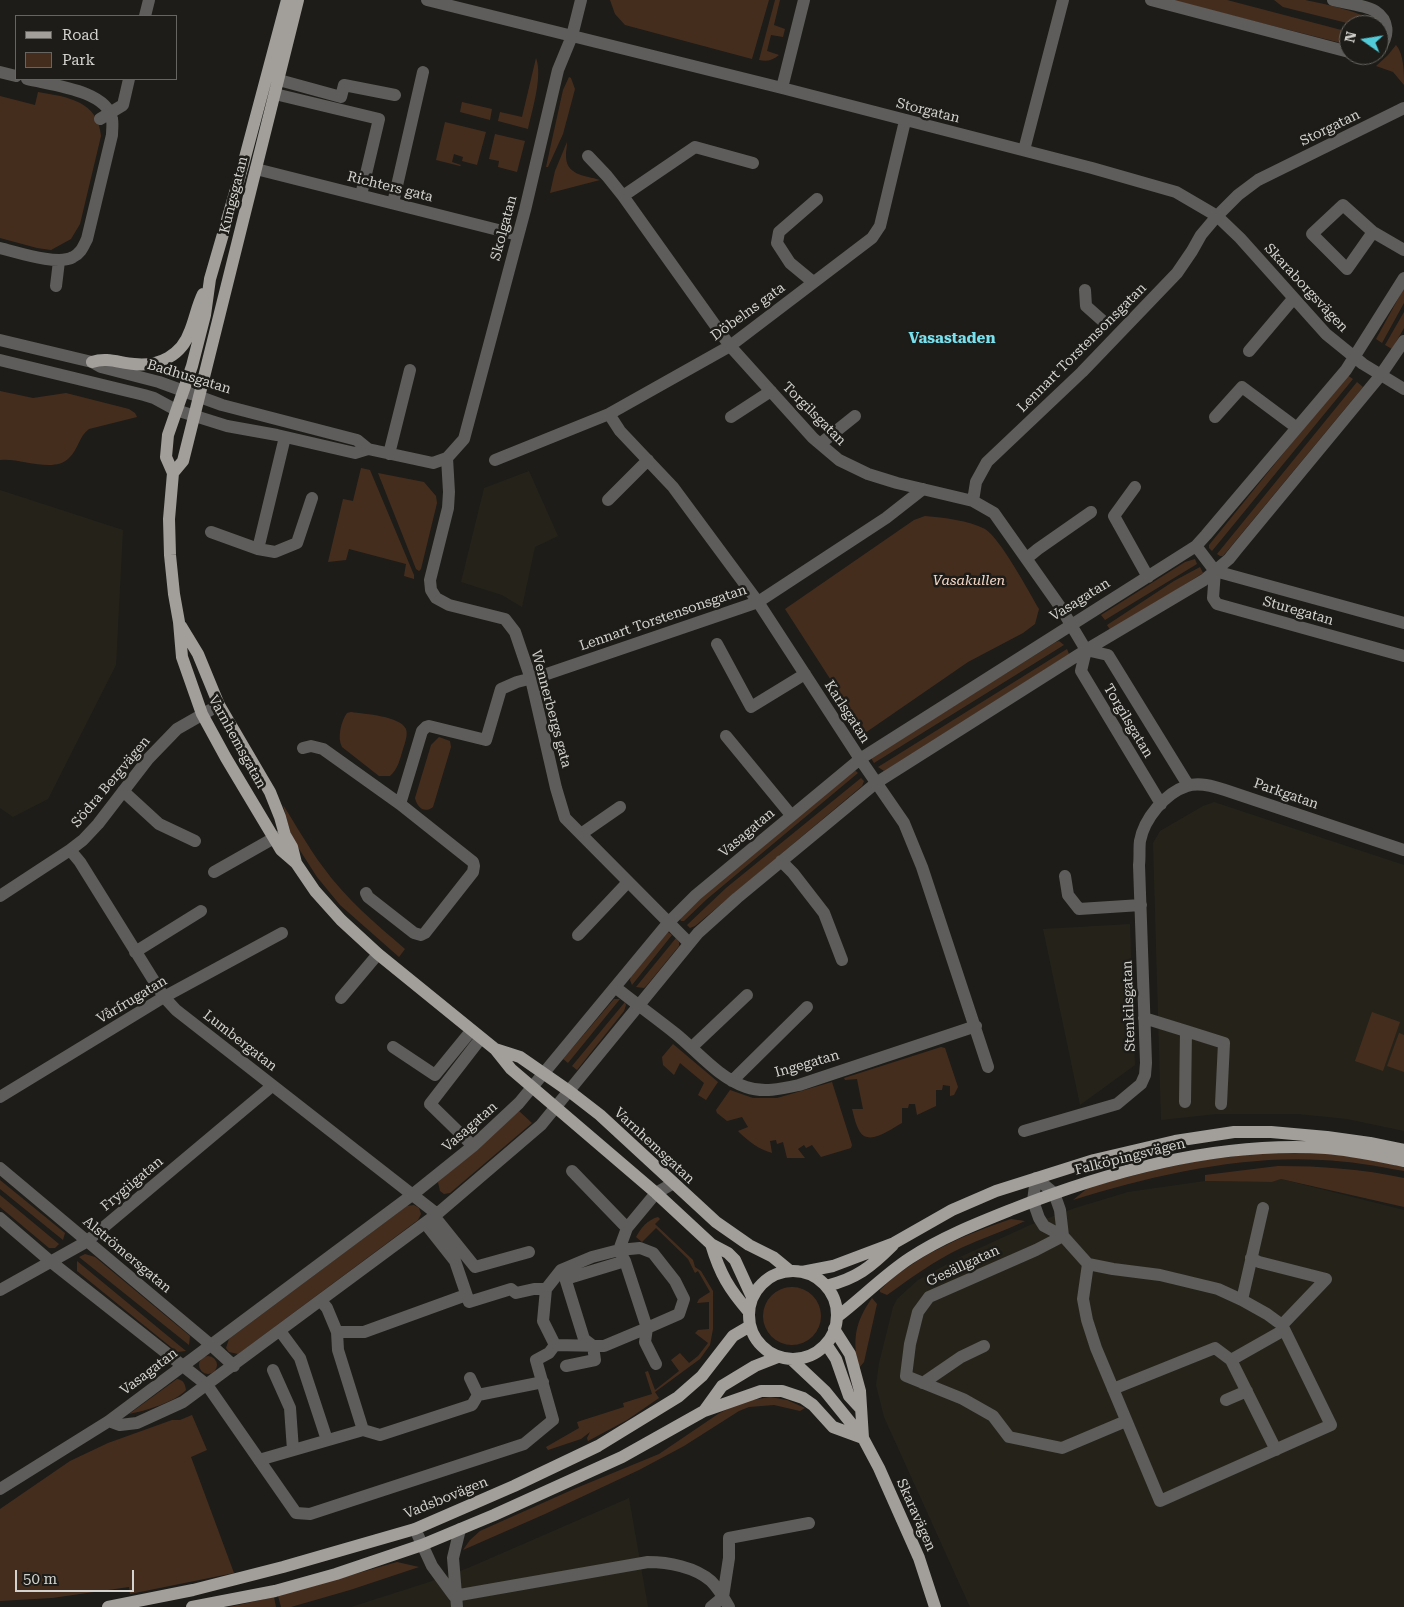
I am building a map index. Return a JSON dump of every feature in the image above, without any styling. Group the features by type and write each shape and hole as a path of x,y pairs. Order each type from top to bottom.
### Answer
{"main road":[{"name":"Kungsgatan","path":"92,362 102,358 134,364 148,364 175,355 190,333 198,305 210,278 243,166 287,0"},
{"name":"Kungsgatan","path":"199,396 298,0"},
{"name":"Kungsgatan","path":"176,410 192,366 205,315 210,278"},
{"name":"Varnhemsgatan","path":"172,473 183,461 199,396"},
{"name":"Varnhemsgatan","path":"176,410 168,435 166,457 172,473 169,519 170,555 182,657 202,714 226,758 280,837"},
{"name":"Varnhemsgatan","path":"179,622 198,654 219,705 270,792 280,817 281,850 296,863 315,891 341,920 378,954 495,1049 511,1069 711,1244 728,1252 735,1260 752,1297"},
{"name":"Varnhemsgatan","path":"495,1049 520,1057 568,1091 600,1115 672,1184 716,1222 749,1245 773,1257 796,1272"},
{"name":"Falköpingsvägen","path":"796,1272 833,1266 894,1243 952,1210 996,1191 1094,1160 1175,1140 1234,1132 1271,1132 1327,1137 1404,1150"},
{"name":"Falköpingsvägen","path":"836,1323 910,1258 974,1225 1054,1193 1107,1175 1200,1155 1275,1147 1326,1148 1404,1161"},
{"name":"Falköpingsvägen","path":"826,1286 844,1282 860,1274 874,1264 894,1243"},
{"name":"Varnhemsgatan","path":"711,1244 717,1264 729,1289 749,1312"},
{"path":"796,1272 815,1277 826,1286 832,1295 836,1323 826,1344 817,1352 805,1358 792,1360 778,1357 760,1345 750,1326 749,1312 752,1297 759,1287 768,1279 778,1274 796,1272"},
{"name":"Skaravägen","path":"836,1323 850,1354 860,1391 863,1438"},
{"name":"Vadsbovägen","path":"108,1607 193,1590 283,1567 415,1529 514,1486 598,1446 678,1397 702,1376 733,1336 750,1326"},
{"path":"826,1344 836,1359 849,1396 861,1409"},
{"path":"704,1411 722,1386 755,1366 778,1357"},
{"name":"Skaravägen","path":"792,1360 825,1391 863,1438 879,1468 919,1558 935,1607"},
{"path":"192,1607 275,1591 336,1574 422,1545 622,1457 704,1411 761,1391 782,1391 803,1398 813,1405 833,1427 863,1438"}],"street":[{"path":"145,15 149,0"},
{"name":"Storgatan","path":"428,0 782,88 1168,189 1193,200 1217,216 1238,195 1258,180 1399,111"},
{"name":"Skolgatan","path":"447,458 464,439 518,235 558,70 572,36 581,0"},
{"path":"782,88 804,0"},
{"path":"1024,150 1063,0"},
{"path":"1150,0 1339,49"},
{"path":"1333,0 1374,10 1380,15"},
{"path":"0,72 15,76"},
{"path":"393,204 423,72"},
{"path":"0,248 59,261 72,259 81,251 87,239 112,135 112,119 105,116 97,98 31,80"},
{"path":"105,116 123,105 129,80"},
{"path":"278,80 341,97 344,85 395,95"},
{"path":"275,94 378,119 360,195"},
{"name":"Döbelns gata","path":"495,460 609,414 730,346 872,238 880,226 905,120"},
{"path":"623,196 695,147 753,163"},
{"name":"Torgilsgatan","path":"588,156 623,196 730,346 820,444 839,460 868,474 897,484 973,501 994,512 1061,608 1086,650 1081,671 1161,804"},
{"name":"Richters gata","path":"256,169 518,235"},
{"path":"813,282 790,263 777,243 779,232 817,199"},
{"path":"1373,232 1347,269 1312,234 1343,205 1373,232 1404,250"},
{"name":"Skaraborgsvägen","path":"1217,216 1240,238 1326,334 1354,358 1380,376 1404,389"},
{"name":"Lennart Torstensonsgatan","path":"973,501 976,482 987,462 1082,372 1177,273 1200,235 1217,216"},
{"path":"56,286 59,261"},
{"name":"Vasagatan","path":"0,1489 108,1421 183,1367 473,1146 519,1103 668,923 696,895 860,758 1196,546 1346,370 1404,278"},
{"path":"1085,290 1086,306 1104,322"},
{"path":"1249,351 1293,299"},
{"name":"Badhusgatan","path":"0,340 92,362 100,367 159,382 222,404 357,440 368,448 389,454 433,463 447,458"},
{"path":"108,1421 120,1425 137,1423 183,1402 432,1218 541,1125 698,933 876,782 1086,650 1204,580 1215,571 1237,549 1380,376 1404,341"},
{"name":"Badhusgatan","path":"0,360 144,395 154,398 176,410 227,426 355,453 368,448"},
{"path":"389,454 410,370"},
{"path":"1215,417 1242,387 1297,428"},
{"path":"731,417 771,391"},
{"name":"Karlsgatan","path":"609,414 620,431 673,487 758,602 904,823 922,867 988,1067"},
{"path":"820,444 855,416"},
{"path":"258,548 285,437"},
{"name":"Wennerbergs gata","path":"447,458 448,508 430,580 431,590 436,598 449,605 505,619 514,632 531,679 556,788 565,818 689,943"},
{"path":"608,500 648,460"},
{"path":"1135,487 1114,516 1148,577"},
{"name":"Lennart Torstensonsgatan","path":"400,804 422,731 426,727 430,726 486,740 501,689 758,602 886,518 923,490"},
{"path":"210,532 275,552 297,543 312,498"},
{"path":"1026,558 1091,512"},
{"path":"1196,546 1215,571"},
{"name":"Sturegatan","path":"1404,623 1215,571 1213,598 1217,604 1404,656"},
{"path":"717,644 751,707 805,674"},
{"name":"Torgilsgatan","path":"1086,650 1108,655 1188,785"},
{"name":"Södra Bergvägen","path":"0,896 83,840 98,824 148,759 177,729 219,705"},
{"path":"726,736 791,815"},
{"path":"303,748 311,746 323,749 400,804 473,862 473,872 421,936 414,933 368,898 366,893"},
{"name":"Parkgatan","path":"1188,785 1205,784 1226,790 1404,850"},
{"path":"1161,804 1173,793 1188,785"},
{"path":"123,791 159,824 195,841"},
{"name":"Stenkilsgatan","path":"1024,1131 1117,1104 1141,1084 1145,1075 1139,865 1140,841 1149,819 1161,804"},
{"path":"581,834 620,807"},
{"path":"214,872 280,837"},
{"name":"Lumbergatan","path":"70,850 80,862 164,997 176,1010 412,1194 432,1218"},
{"path":"781,861 824,913 842,960"},
{"path":"1065,876 1068,895 1079,909 1141,905"},
{"path":"578,935 628,882"},
{"path":"135,952 201,911"},
{"name":"Vårfrugatan","path":"0,1097 164,997 282,933"},
{"path":"341,998 378,954"},
{"name":"Ingegatan","path":"615,987 732,1081 762,1090 790,1087 976,1026"},
{"path":"692,1047 747,995"},
{"path":"732,1081 807,1007"},
{"path":"1144,1018 1224,1043 1221,1104"},
{"path":"1185,1102 1186,1031"},
{"path":"393,1047 435,1076 476,1034"},
{"path":"473,1146 430,1104 476,1034"},
{"name":"Frygiigatan","path":"0,1290 86,1242 272,1086"},
{"name":"Alströmersgatan","path":"0,1168 234,1366"},
{"path":"572,1171 627,1228"},
{"path":"1036,1178 1054,1193 1060,1210 1063,1236"},
{"path":"1036,1178 1033,1201 1039,1218 1044,1226 1063,1236 1088,1264 1160,1275 1218,1289 1267,1314 1283,1328 1331,1425 1160,1501 1096,1348 1087,1320 1083,1299 1088,1264"},
{"path":"656,1364 645,1342 647,1328 622,1256 627,1228 656,1194 672,1184"},
{"path":"1242,1300 1263,1208"},
{"path":"0,1218 50,1261 207,1385 296,1513 310,1514 524,1444 553,1420 536,1360 549,1353 555,1345"},
{"path":"432,1218 475,1267 529,1252"},
{"path":"432,1218 455,1261 469,1302 511,1289 516,1293 534,1289 546,1289"},
{"name":"Gesällgatan","path":"1063,1236 1036,1250 929,1296 918,1312 910,1344 906,1376 963,1399 993,1416 1009,1437 1062,1448 1126,1421"},
{"path":"555,1345 594,1346 604,1346 679,1314 684,1299 675,1281 653,1253 640,1248 569,1278 566,1281 584,1339 594,1346"},
{"path":"555,1345 543,1322 546,1289 561,1270 592,1257 622,1256"},
{"path":"1113,1269 1121,1258"},
{"path":"1231,1360 1283,1328 1326,1279 1259,1262 1251,1258"},
{"path":"337,1332 364,1332 466,1295"},
{"path":"321,1301 327,1308 337,1332 338,1350 363,1430"},
{"path":"280,1331 300,1358 327,1440"},
{"path":"566,1366 595,1360 594,1346"},
{"path":"923,1383 961,1358 984,1346"},
{"path":"1113,1389 1215,1348 1231,1360 1276,1450"},
{"path":"273,1370 290,1408 293,1450"},
{"path":"470,1378 478,1396"},
{"path":"259,1460 363,1430 380,1435 472,1405 478,1396 543,1382"},
{"path":"1226,1400 1247,1391"},
{"path":"726,1602 729,1538 809,1523"},
{"path":"415,1529 432,1566 456,1601"},
{"path":"456,1601 453,1558 460,1529"},
{"path":"456,1601 648,1562 662,1562 694,1572 710,1581 726,1602"},
{"path":"711,1607 726,1602"}],"shaded area":[{"path":"529,471 558,536 535,547 522,607 502,595 461,582 484,488"},
{"path":"0,490 123,530 116,665 48,799 13,817 0,808"},
{"path":"1214,802 1404,865 1404,1131 1347,1119 1298,1114 1217,1114 1161,1120 1153,843 1160,831 1203,806"},
{"path":"1130,924 1135,1065 1080,1105 1043,929"},
{"path":"1281,1179 1404,1210 1404,1607 970,1607 884,1417 876,1385 879,1363 893,1307 897,1299 918,1280 960,1257 1030,1225 1075,1208 1128,1192 1205,1181 1272,1182"},
{"path":"629,1498 648,1607 351,1607 468,1568"}],"green space":[{"path":"610,0 769,0 752,59 625,25 615,14"},
{"path":"775,0 780,0 774,25 785,29 783,37 771,35 767,51 779,55 770,60 759,60"},
{"path":"1170,0 1227,0 1339,29 1339,42"},
{"path":"1274,0 1305,0 1362,15 1339,15 1339,21 1283,7"},
{"path":"1396,45 1402,58 1404,85 1393,72 1376,66 1389,65 1389,54"},
{"path":"536,58 538,83 528,129 498,121 500,112 522,117"},
{"path":"569,77 575,89 563,134 548,167 546,167 563,90"},
{"path":"38,92 70,99 88,108 99,124 101,136 80,224 71,239 51,250 0,238 0,96 35,105"},
{"path":"462,102 492,109 490,120 460,112"},
{"path":"445,122 486,132 477,165 462,161 463,157 454,154 452,162 460,166 436,160"},
{"path":"495,134 525,141 517,172 498,167 499,161 489,159"},
{"path":"567,142 567,161 572,171 600,180 550,193 555,171"},
{"path":"1404,288 1404,303 1382,343 1376,339"},
{"path":"1404,312 1404,328 1392,349 1385,345"},
{"path":"1347,375 1353,379 1212,551 1209,545"},
{"path":"1357,382 1363,387 1223,556 1217,554"},
{"path":"0,391 33,398 66,393 129,409 137,417 89,429 83,435 72,455 63,463 46,465 0,460"},
{"path":"361,468 370,470 414,579 404,576 406,564 349,549 346,560 328,562 343,499 353,501"},
{"path":"378,473 424,482 436,496 437,503 419,571 416,569"},
{"name":"Vasakullen","path":"925,516 971,523 991,534 1014,566 1039,609 1035,624 1023,633 968,662 865,733 785,609 914,520"},
{"path":"1195,559 1197,564 1105,620 1101,615 1185,562"},
{"path":"1200,567 1203,573 1111,631 1107,625 1174,581"},
{"path":"1059,641 1064,645 874,763 871,758"},
{"path":"1067,649 1069,654 884,771 878,767"},
{"path":"347,713 390,718 406,729 407,734 400,760 390,776 379,776 342,747 340,739 341,725"},
{"path":"439,737 450,741 451,747 433,807 424,810 419,807 415,798 431,745"},
{"path":"853,768 858,773 707,899 684,921 681,921 680,919 702,894"},
{"path":"861,778 864,781 862,786 695,926 690,928 687,925 726,888"},
{"path":"283,805 312,852 341,890 405,949 399,957 340,905 317,877 292,838"},
{"path":"668,932 672,935 632,985 631,976"},
{"path":"676,938 679,946 644,988 636,987"},
{"path":"614,999 620,999 568,1063 563,1059"},
{"path":"625,1002 624,1011 577,1070 572,1066"},
{"path":"1372,1012 1400,1022 1383,1071 1355,1061"},
{"path":"1399,1033 1404,1035 1404,1072 1387,1066"},
{"path":"673,1044 718,1082 706,1100 698,1095 704,1083 680,1063 674,1075 663,1065 662,1057"},
{"path":"941,1047 945,1048 958,1087 954,1095 950,1096 950,1086 943,1085 942,1090 936,1090 936,1106 917,1115 915,1104 909,1104 908,1108 902,1108 902,1123 880,1135 874,1137 864,1136 857,1127 852,1109 863,1109 857,1079 845,1080 844,1078"},
{"path":"832,1082 852,1145 851,1148 821,1157 812,1145 806,1148 804,1145 798,1149 805,1158 787,1158 783,1142 777,1144 776,1140 770,1141 772,1153 762,1149 738,1131 748,1127 742,1117 727,1121 716,1110 730,1090 753,1098 777,1098"},
{"path":"519,1111 532,1123 450,1193 444,1194 440,1191 438,1182"},
{"path":"1270,1152 1332,1154 1404,1167 1404,1171 1331,1161 1291,1159 1259,1161 1228,1164 1164,1175 1073,1200 1089,1187 1151,1171 1197,1161"},
{"path":"1278,1166 1373,1172 1404,1178 1404,1207 1281,1179 1272,1182 1205,1181 1205,1175"},
{"path":"0,1180 65,1233 63,1240 0,1189"},
{"path":"0,1195 59,1244 55,1248 49,1248 0,1207"},
{"path":"414,1205 419,1208 421,1214 418,1220 238,1354 229,1352 226,1348 229,1339 407,1206"},
{"path":"658,1217 660,1219 655,1224 693,1260 695,1267 701,1271 713,1291 713,1329 710,1345 700,1359 655,1392 659,1398 627,1420 588,1441 587,1438 590,1432 581,1439 548,1450 546,1447 579,1428 577,1422 624,1407 623,1403 652,1394 645,1372 648,1371 655,1390 679,1371 671,1360 680,1353 689,1363 698,1356 708,1343 695,1333 698,1330 709,1329 709,1302 697,1303 699,1299 710,1292 698,1271 695,1273 688,1259 656,1228 642,1242 636,1237 645,1225"},
{"path":"1011,1219 1025,1221 951,1253 887,1295 880,1292 908,1267 941,1247"},
{"path":"85,1254 95,1257 190,1336 189,1345 79,1257"},
{"path":"77,1261 186,1351 177,1352 77,1271"},
{"path":"792,1287 803,1289 813,1295 819,1305 821,1316 819,1327 813,1337 803,1343 792,1345 781,1343 771,1337 765,1327 763,1316 765,1305 771,1295 781,1289"},
{"path":"872,1298 877,1304 864,1362 859,1368 856,1331 862,1315"},
{"path":"208,1356 214,1359 217,1365 214,1371 208,1374 202,1371 199,1365 202,1359"},
{"path":"177,1379 182,1381 186,1388 181,1394 159,1405 129,1414"},
{"path":"770,1397 787,1400 805,1408 800,1411 774,1405 749,1407 739,1411 684,1446 639,1470 463,1550 480,1531 659,1454 718,1414 741,1402"},
{"path":"192,1415 207,1450 191,1457 234,1573 130,1594 129,1587 52,1598 0,1601 0,1509 70,1461 108,1443 172,1420 180,1420"},
{"path":"397,1562 419,1567 350,1590 291,1607 281,1607 278,1596"},
{"path":"274,1597 276,1607 229,1607"}],"district":[{"name":"Vasastaden","path":"952,339"}]}
